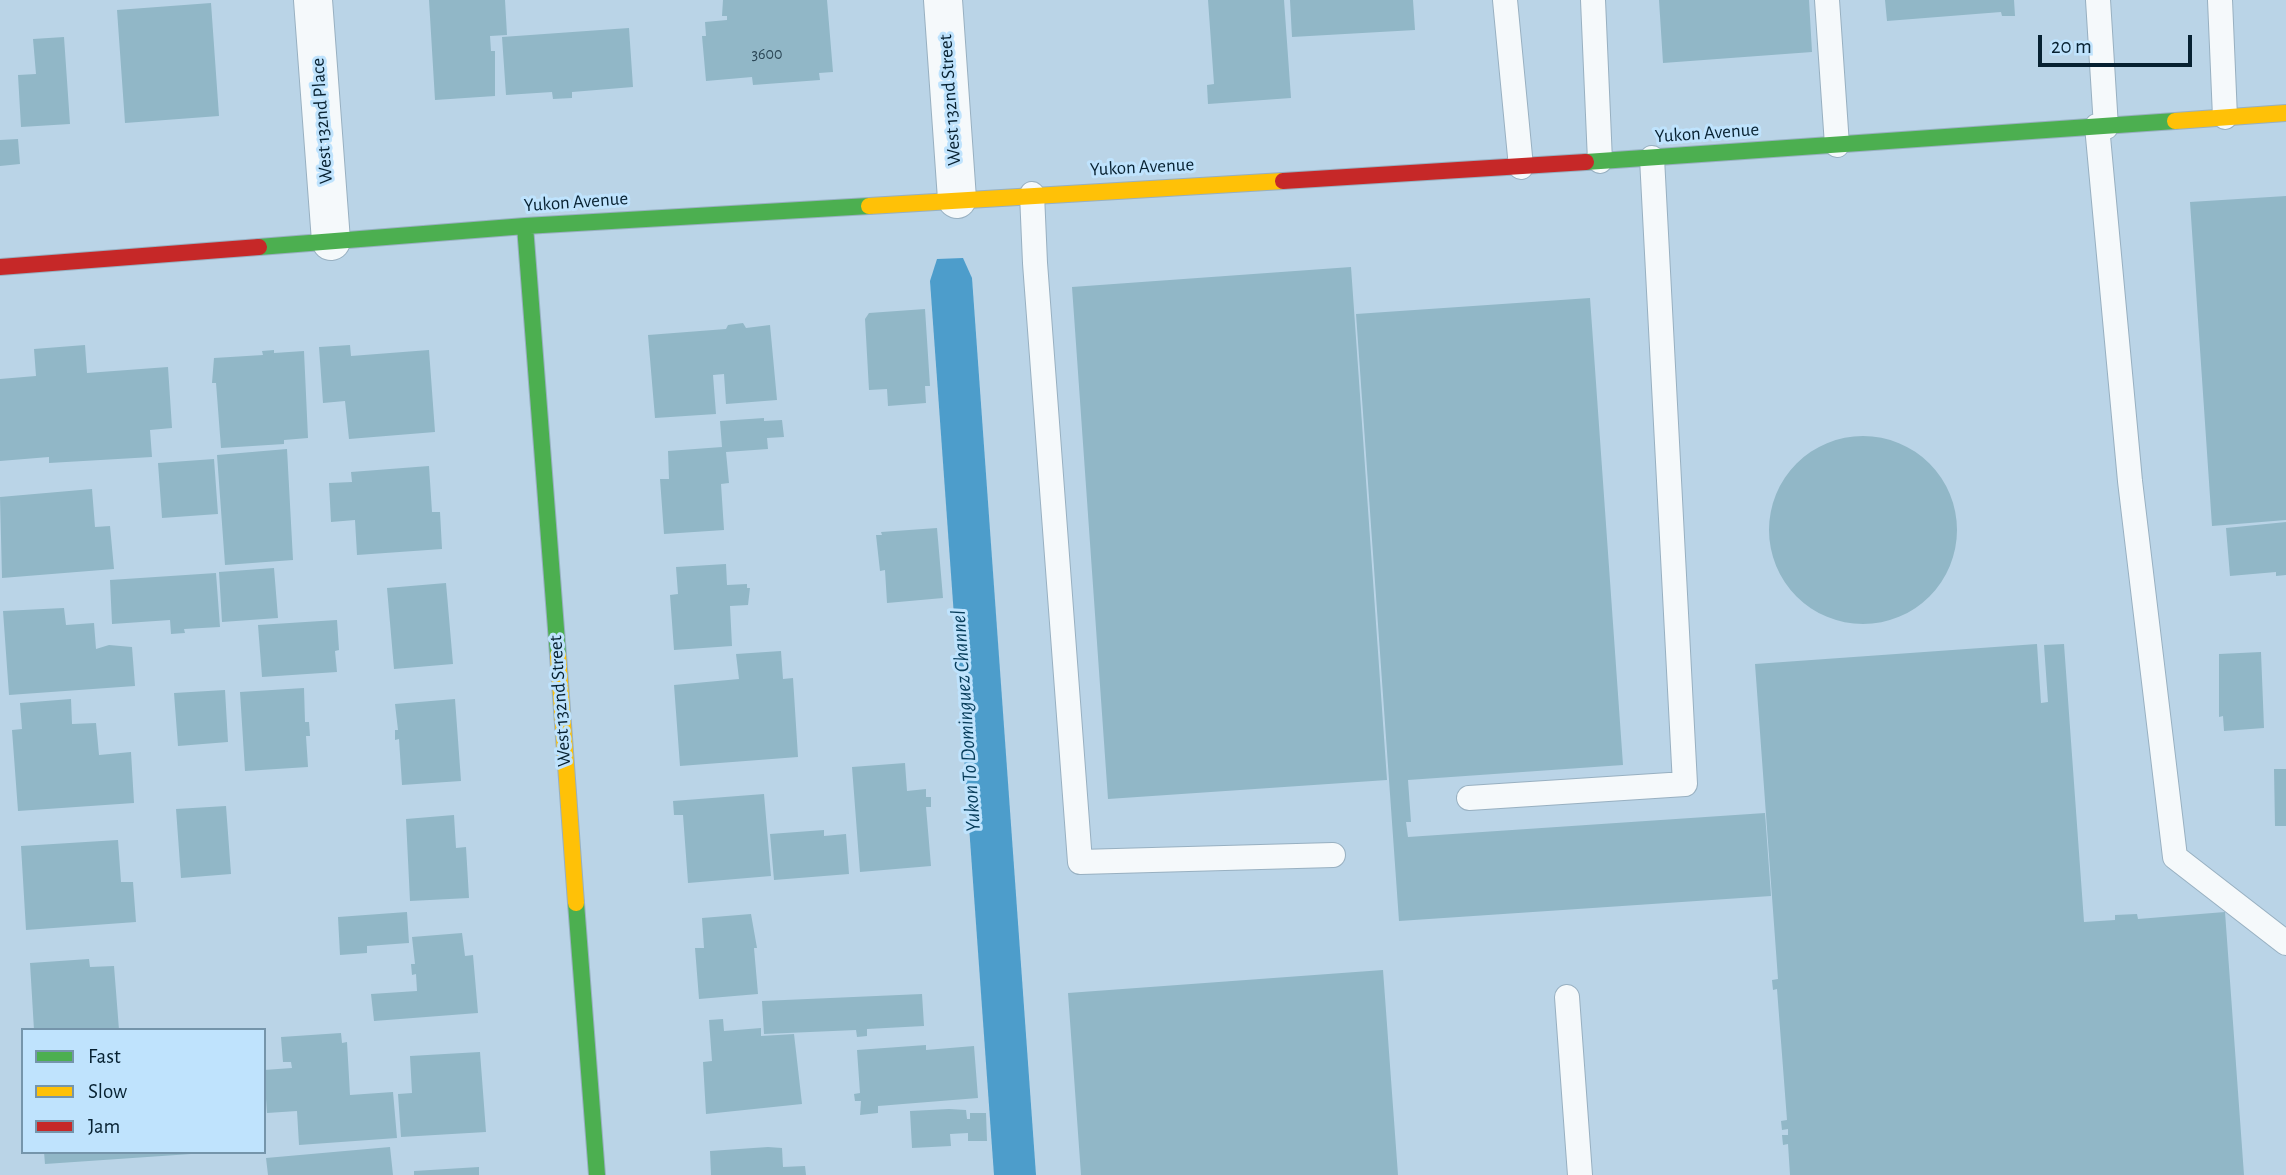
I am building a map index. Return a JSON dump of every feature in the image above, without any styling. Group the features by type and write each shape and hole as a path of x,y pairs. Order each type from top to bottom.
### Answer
{"street":[{"name":"West 132nd Place","path":"313,0 331,241"},
{"name":"West 132nd Street","path":"943,0 957,199"},
{"name":"Yukon Avenue","path":"0,267 525,226 1521,167 2286,113"},
{"name":"West 132nd Street","path":"525,226 597,1175"}],"lane":[{"path":"1505,0 1521,167"},
{"path":"1593,0 1600,161"},
{"path":"1826,0 1837,145"},
{"path":"2098,0 2102,126 2130,481 2175,857 2286,943"},
{"path":"2220,0 2225,117"},
{"path":"1469,797 1685,784 1652,158"},
{"path":"1032,194 1080,862 1333,855"},
{"path":"1567,997 1580,1175"}],"water":[{"name":"Yukon To Dominguez Channel","path":"963,258 972,278 1036,1175 994,1175 930,281 937,259"}],"building":[{"path":"429,0 505,0 507,35 490,36 491,51 495,51 495,96 435,100"},
{"path":"723,0 827,0 833,72 819,73 820,80 753,85 752,77 706,81 702,36 706,36 705,22 727,20 727,16 722,16"},
{"path":"1208,0 1284,0 1291,98 1208,104 1207,85 1214,84"},
{"path":"1290,0 1413,0 1415,30 1292,37"},
{"path":"1659,0 1809,0 1812,52 1663,63"},
{"path":"1885,0 2014,0 2015,16 2002,16 2001,12 1887,21"},
{"path":"211,3 219,116 125,123 117,10"},
{"path":"629,28 633,87 572,92 572,98 553,99 552,92 506,95 502,37"},
{"path":"64,37 70,124 21,127 18,75 36,74 33,39"},
{"path":"18,139 20,164 0,166 0,140"},
{"path":"2286,196 2286,520 2212,526 2190,202"},
{"path":"1351,267 1387,780 1108,799 1072,287"},
{"path":"1590,298 1623,765 1408,780 1411,822 1406,822 1408,837 1765,813 1771,896 1399,921 1356,314"},
{"path":"925,309 930,386 925,386 926,403 888,406 887,389 869,390 865,319 869,313"},
{"path":"743,323 746,328 770,325 777,400 726,404 724,374 713,375 716,414 655,418 648,335 726,329 728,325"},
{"path":"85,345 87,373 168,367 172,428 150,430 152,457 49,463 49,457 0,461 0,379 36,376 34,349"},
{"path":"350,345 351,356 429,350 435,432 349,439 345,401 323,403 319,347"},
{"path":"274,350 274,353 304,351 308,438 284,440 284,444 221,448 216,383 212,383 214,358 263,355 262,351"},
{"path":"764,418 764,421 782,420 784,437 767,438 768,449 726,452 729,483 721,484 724,530 664,534 660,479 669,479 668,451 722,447 720,421"},
{"path":"1863,436 1881,437 1899,443 1930,463 1950,494 1956,512 1956,548 1950,566 1930,597 1899,617 1881,623 1863,624 1845,623 1827,617 1796,597 1776,566 1770,548 1769,530 1770,512 1776,494 1796,463 1827,443 1845,437"},
{"path":"287,449 293,560 225,565 217,455"},
{"path":"214,459 218,514 162,518 158,463"},
{"path":"429,466 432,512 440,512 442,549 357,555 355,520 331,522 329,483 352,482 351,472"},
{"path":"92,489 95,527 110,526 114,569 2,578 0,497"},
{"path":"2286,522 2286,575 2276,576 2276,572 2230,576 2226,528"},
{"path":"937,528 943,598 887,603 885,570 880,571 876,535 882,535 881,532"},
{"path":"726,564 727,585 747,584 747,588 750,588 748,605 730,606 732,646 674,650 670,595 678,594 676,567"},
{"path":"274,568 278,618 222,622 219,572"},
{"path":"216,573 220,627 184,629 185,633 171,634 170,620 112,624 110,580"},
{"path":"446,583 453,664 394,669 387,588"},
{"path":"64,608 66,625 94,623 96,649 109,645 132,647 135,686 9,695 3,611"},
{"path":"337,620 337,672 262,677 258,625"},
{"path":"2037,644 2041,703 2048,702 2044,645 2064,644 2084,922 2115,920 2115,915 2137,914 2138,919 2225,912 2244,1175 1790,1175 1788,1144 1783,1145 1782,1135 1788,1135 1788,1129 1782,1130 1781,1121 1787,1120 1777,989 1773,990 1772,980 1778,979 1755,664"},
{"path":"781,651 783,679 793,678 798,757 680,766 674,685 739,679 736,654"},
{"path":"2261,652 2264,728 2224,731 2223,716 2219,717 2219,654"},
{"path":"304,688 305,722 309,722 310,736 306,736 308,767 245,771 240,692"},
{"path":"225,690 228,742 178,746 174,693"},
{"path":"71,699 72,724 96,723 99,755 131,752 134,803 18,811 12,730 22,729 20,703"},
{"path":"455,699 461,781 402,785 399,739 395,740 395,730 398,730 395,704"},
{"path":"905,763 907,791 926,789 926,797 931,797 931,807 926,807 931,866 860,872 852,767"},
{"path":"2274,769 2286,769 2286,826 2275,826"},
{"path":"764,794 771,876 688,883 683,815 674,815 673,801"},
{"path":"226,806 231,874 181,878 176,809"},
{"path":"454,815 456,848 466,847 469,898 410,901 406,819"},
{"path":"824,830 824,836 846,834 849,874 774,880 770,834"},
{"path":"118,840 121,882 133,882 136,922 26,930 21,846"},
{"path":"407,912 409,943 367,946 367,953 340,955 338,917"},
{"path":"751,914 757,948 754,948 758,994 699,999 695,948 704,948 702,918"},
{"path":"462,933 465,956 473,955 478,1013 374,1021 371,994 417,991 416,974 412,975 411,964 415,964 412,937"},
{"path":"89,959 90,967 114,966 119,1028 34,1028 30,963"},
{"path":"1383,970 1398,1175 1081,1175 1068,993"},
{"path":"922,994 924,1026 867,1029 867,1036 857,1037 856,1030 764,1034 762,1001"},
{"path":"723,1019 724,1031 761,1028 761,1036 794,1034 802,1104 706,1114 703,1062 712,1061 709,1020"},
{"path":"341,1033 342,1043 347,1042 350,1095 393,1092 397,1138 299,1145 297,1111 267,1113 266,1070 292,1068 291,1062 283,1062 281,1037"},
{"path":"926,1045 926,1050 974,1046 978,1098 878,1106 878,1113 860,1115 861,1101 855,1101 854,1094 860,1093 857,1050"},
{"path":"480,1052 486,1132 401,1137 398,1094 412,1093 410,1056"},
{"path":"966,1110 967,1119 970,1119 970,1113 986,1113 987,1141 968,1141 968,1133 950,1134 951,1146 912,1148 910,1111"},
{"path":"390,1147 393,1175 268,1175 266,1158"},
{"path":"782,1148 783,1167 805,1166 806,1175 711,1175 710,1151"},
{"path":"44,1154 191,1154 45,1164"},
{"path":"479,1167 479,1175 414,1175 414,1171"}],"traffic: fast":[{"path":"1586,162 2175,121"},
{"path":"259,247 525,226 869,206"},
{"path":"525,226 558,655"},
{"path":"576,903 597,1175"}],"traffic: slow":[{"path":"2175,121 2286,113"},
{"path":"869,206 1283,181"},
{"path":"558,655 576,903"}],"traffic: jam":[{"path":"1283,181 1586,162"},
{"path":"0,267 259,247"}]}
